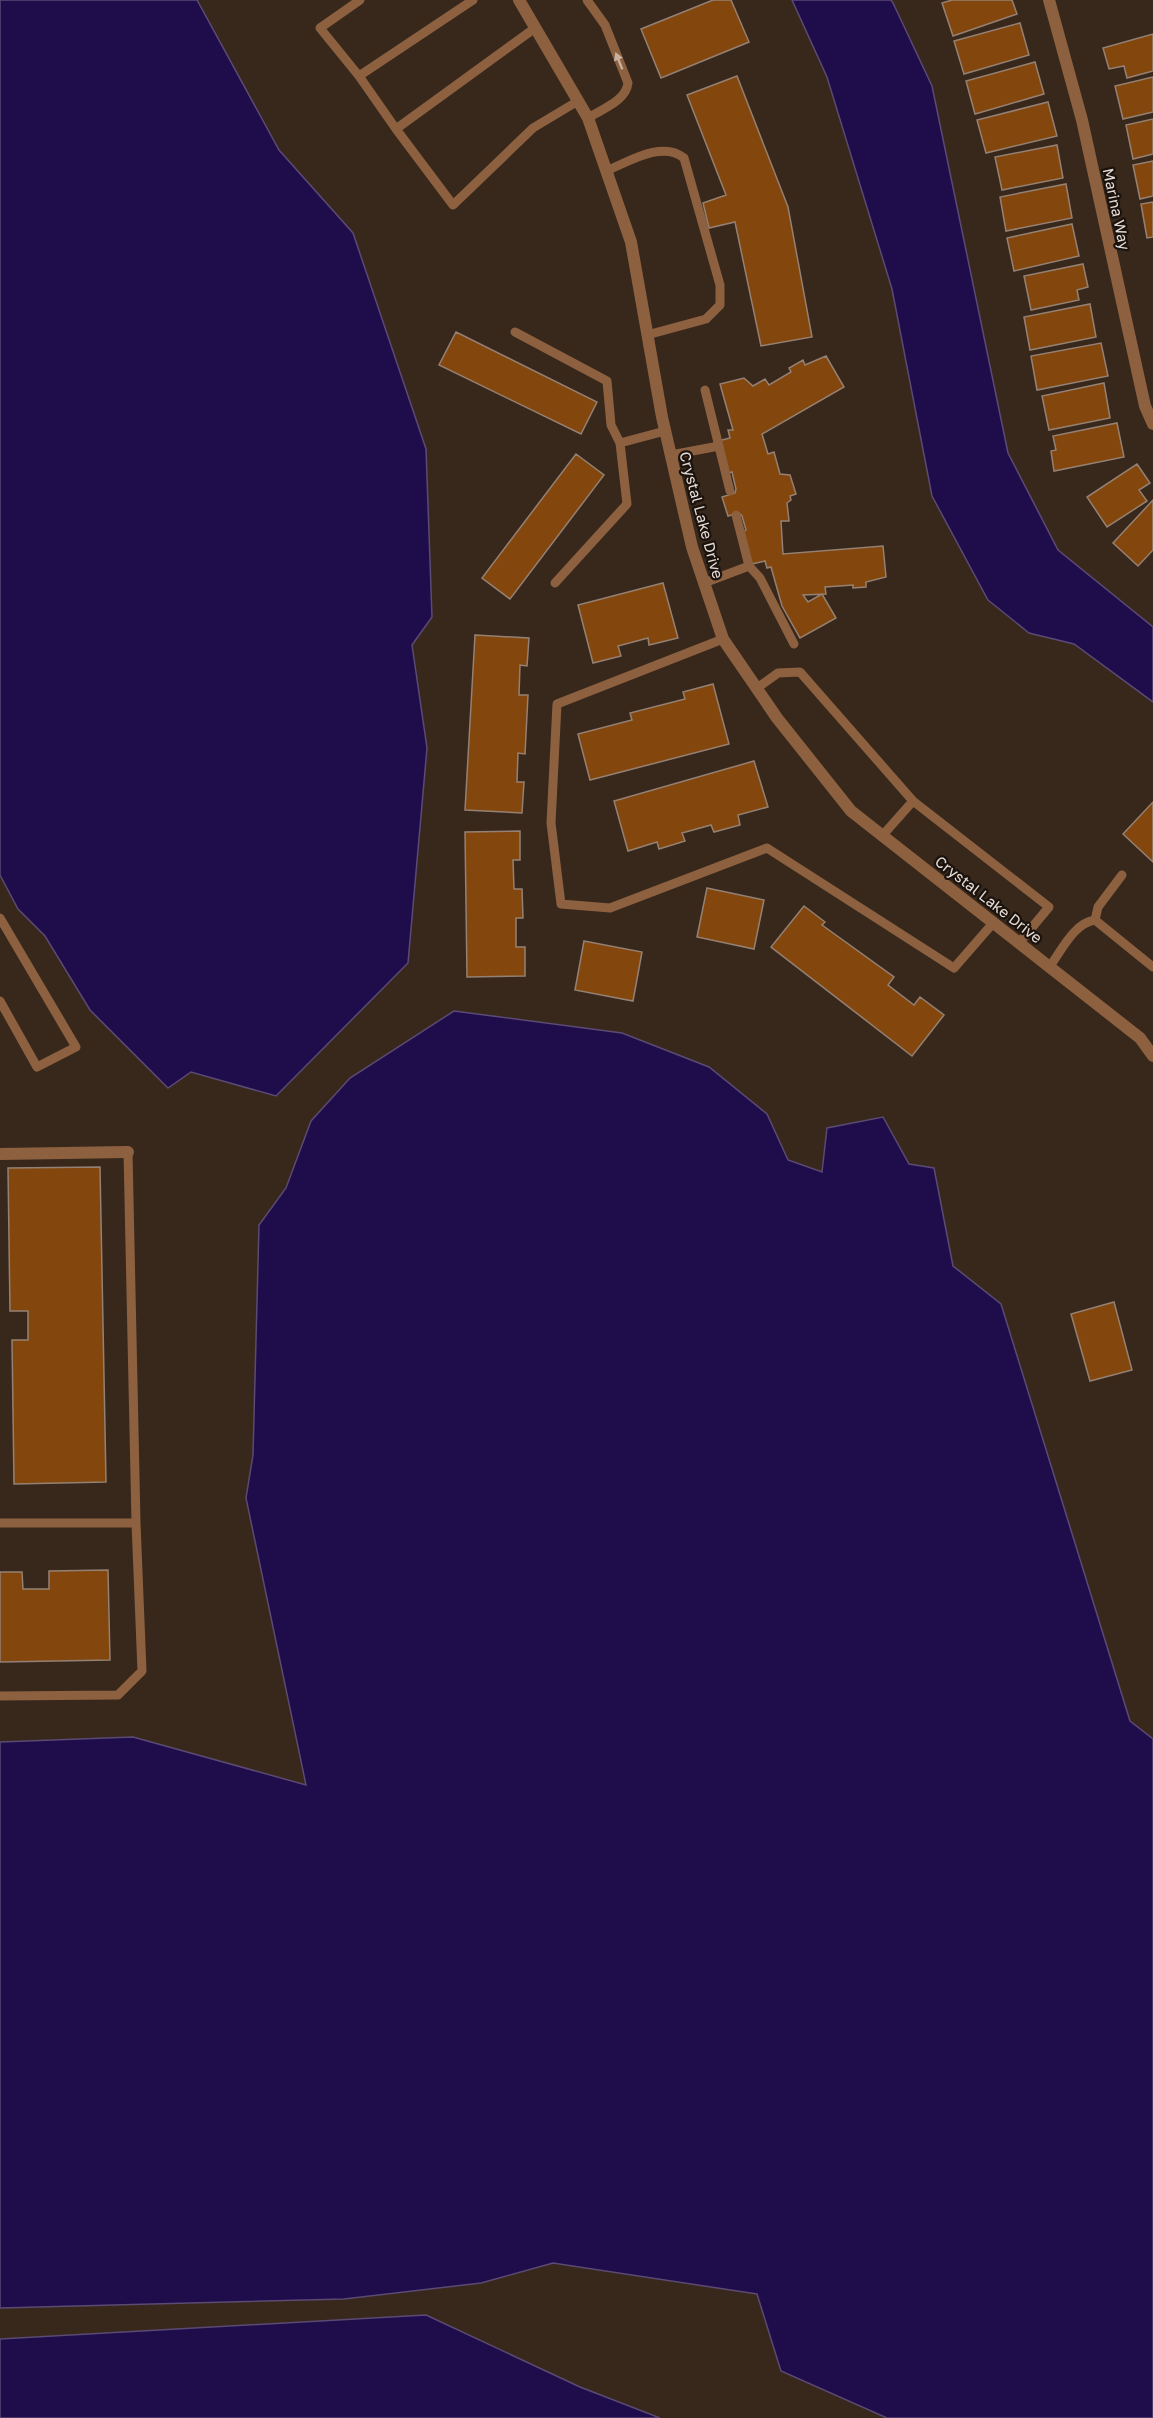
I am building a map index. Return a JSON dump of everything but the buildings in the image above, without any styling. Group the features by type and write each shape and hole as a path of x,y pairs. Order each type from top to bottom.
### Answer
{"street":[{"name":"Crystal Lake Drive","path":"519,0 588,118 631,242 665,431 692,547 723,639 777,718 851,811 1140,1038 1153,1056"},
{"name":"Marina Way","path":"1049,0 1082,120 1145,406 1153,424"},
{"path":"0,1154 128,1152"}],"lane":[{"path":"360,0 320,28 359,76 453,205 533,128 578,101"},
{"path":"359,76 473,0"},
{"path":"587,0 605,25 628,83 620,99 588,118"},
{"path":"396,129 535,28"},
{"path":"606,171 659,150 678,153 684,158 720,285 720,305 706,319 647,335"},
{"path":"515,332 608,381 611,425 620,443 627,504 555,583"},
{"path":"705,390 730,491"},
{"path":"620,443 665,431"},
{"path":"671,455 719,446"},
{"path":"736,515 749,566 760,578 794,644"},
{"path":"704,582 749,566"},
{"path":"723,639 557,704 551,823 561,904 610,908 767,848 954,968 994,922"},
{"path":"757,688 778,673 800,672 912,801 1049,907 1019,943"},
{"path":"882,836 912,801"},
{"path":"1095,920 1098,907 1122,875"},
{"path":"0,918 76,1047 37,1067 0,1001"},
{"path":"1050,966 1078,928 1086,921 1095,920 1153,967"},
{"path":"0,1696 118,1695 142,1671 136,1523 128,1152"},
{"path":"0,1523 136,1523"}],"shaded area":[{"path":"0,0 197,0 279,150 353,233 426,449 432,617 412,645 427,748 408,963 276,1096 191,1072 168,1088 90,1010 45,936 18,909 0,875"},
{"path":"792,0 891,0 893,3 932,86 1008,453 1058,550 1153,627 1153,702 1074,644 1029,633 988,600 932,496 892,289 827,77"},
{"path":"454,1011 622,1033 709,1067 767,1114 788,1160 822,1172 827,1128 883,1117 909,1164 934,1168 953,1266 1001,1304 1130,1721 1153,1739 1153,2418 887,2418 781,2371 757,2294 553,2263 481,2283 344,2299 0,2308 0,1742 133,1737 306,1785 246,1498 253,1455 259,1225 286,1188 311,1121 350,1078"},
{"path":"426,2315 580,2387 660,2418 0,2418 0,2339"}]}
